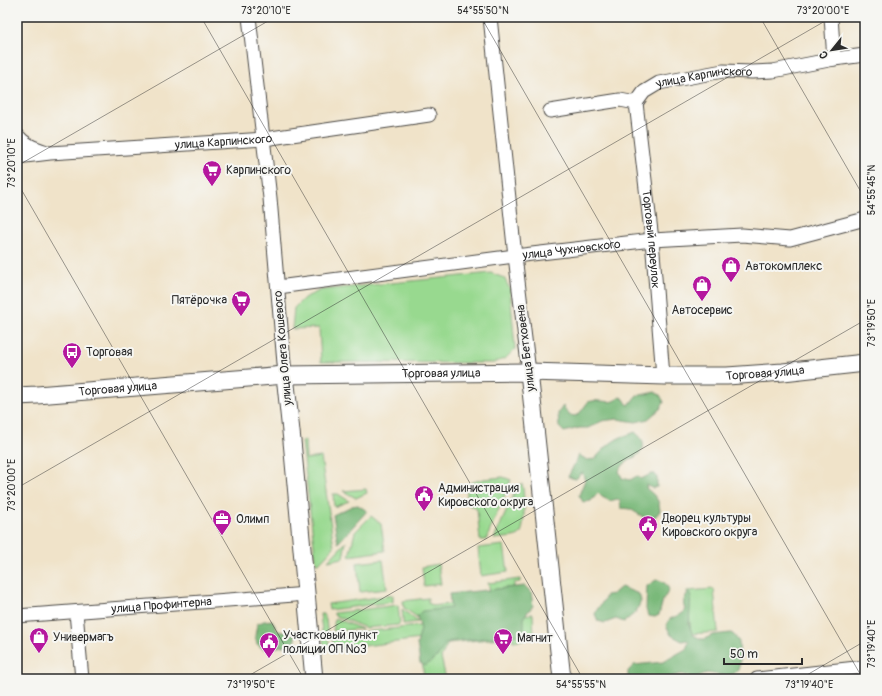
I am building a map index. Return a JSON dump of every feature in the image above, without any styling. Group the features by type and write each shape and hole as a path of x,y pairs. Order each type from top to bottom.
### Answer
{"main road":[{"name":"Торговая улица","path":"19,396 285,375 529,372 662,376 727,376 783,372 865,363"},
{"name":"улица Бетховена","path":"529,372 562,679"},
{"name":"улица Олега Кошевого","path":"285,375 314,679"}],"street":[{"name":"улица Олега Кошевого","path":"249,17 264,139 285,375"},
{"name":"улица Бетховена","path":"490,17 515,256 529,372"},
{"path":"831,17 834,59"},
{"name":"улица Карпинского","path":"636,103 644,92 659,83 723,71 773,71 834,59 865,55"},
{"path":"550,111 620,100 636,103"},
{"name":"Торговый переулок","path":"636,103 652,240 662,376"},
{"name":"улица Карпинского","path":"17,157 50,153 264,139 429,115"},
{"path":"17,135 21,140 34,148 50,153"},
{"name":"улица Чухновского","path":"278,287 515,256 652,240 742,235 790,239 865,219"},
{"name":"улица Профинтерна","path":"17,616 306,594"},
{"path":"76,612 82,679"},
{"path":"758,679 865,668"}],"green space":[{"path":"491,273 504,278 510,289 515,349 506,358 494,363 321,362 319,328 292,329 294,308 304,298 321,290"},
{"path":"655,392 660,395 664,402 660,409 648,419 636,422 617,419 602,421 588,428 579,428 564,432 559,427 558,413 563,406 569,415 576,416 588,402 608,402 620,397 629,405 636,396"},
{"path":"635,432 642,440 643,450 624,464 619,471 622,478 630,480 637,476 641,479 651,474 655,474 657,478 657,487 652,488 647,485 646,488 654,495 659,503 660,511 654,518 645,518 630,509 621,508 620,501 617,499 610,501 598,493 591,501 583,502 579,495 585,480 582,472 576,479 568,477 579,455 587,460 595,459 614,441"},
{"path":"305,440 306,459 321,457 334,547 319,563 316,563 302,441"},
{"path":"503,477 511,480 486,540 480,540 477,509 467,504 467,488 470,483 483,479"},
{"path":"522,484 524,513 521,532 517,536 494,539 518,485"},
{"path":"366,489 367,493 356,498 343,491"},
{"path":"333,494 338,494 349,501 334,507"},
{"path":"358,505 367,511 338,543 333,515 352,506"},
{"path":"371,516 381,524 385,551 349,556 355,532"},
{"path":"346,542 343,558 328,561"},
{"path":"504,545 508,572 481,576 478,548"},
{"path":"383,560 387,589 360,592 357,563"},
{"path":"438,564 441,584 424,586 422,567"},
{"path":"520,579 520,582 514,583 514,587 490,590 488,583"},
{"path":"656,580 664,583 669,590 663,600 659,615 655,617 648,616 646,609 647,586"},
{"path":"525,586 531,592 533,606 524,616 524,630 519,635 452,641 446,643 437,657 425,666 420,663 417,644 421,629 417,616 422,611 451,608 449,594"},
{"path":"621,587 639,594 641,601 636,612 624,622 616,619 605,623 598,621 595,614 606,595 613,594"},
{"path":"714,589 718,632 691,634 687,591"},
{"path":"688,593 691,594 689,625 693,635 701,639 705,639 712,635 731,633 734,635 739,642 740,663 738,670 727,676 707,673 693,678 681,674 666,678 628,679 628,671 634,665 663,662 686,649 689,642 686,640 682,641 671,635 666,625 670,619 683,613 685,609 685,597"},
{"path":"393,595 393,602 329,610 328,604"},
{"path":"476,596 424,622 404,608 403,601 428,598 428,602 433,606 449,604 453,599"},
{"path":"398,605 400,623 398,625 366,628 334,615 334,613"},
{"path":"402,609 418,622 403,624"},
{"path":"320,614 323,614 326,620 329,645 328,648 324,648"},
{"path":"533,614 534,638 513,641 512,637 448,643 441,657 446,679 424,679 420,639 333,650 332,635"},
{"path":"335,618 362,629 333,631"},
{"path":"272,620 278,631 295,635 295,640 291,645 263,649 257,644 255,636 257,624"}],"place":[{"name":"Карпинского","path":"212,187"},
{"name":"Автокомплекс","path":"731,283"},
{"name":"Автосервис","path":"702,302"},
{"name":"Пятёрочка","path":"241,317"},
{"name":"Торговая","path":"72,369"},
{"name":"Администрация Кировского округа","path":"424,512"},
{"name":"Олимп","path":"222,536"},
{"name":"Дворец культуры Кировского округа","path":"648,542"},
{"name":"Универмагъ","path":"39,654"},
{"name":"Магнит","path":"503,655"},
{"name":"Участковый пункт полиции ОП №3","path":"269,659"}]}
